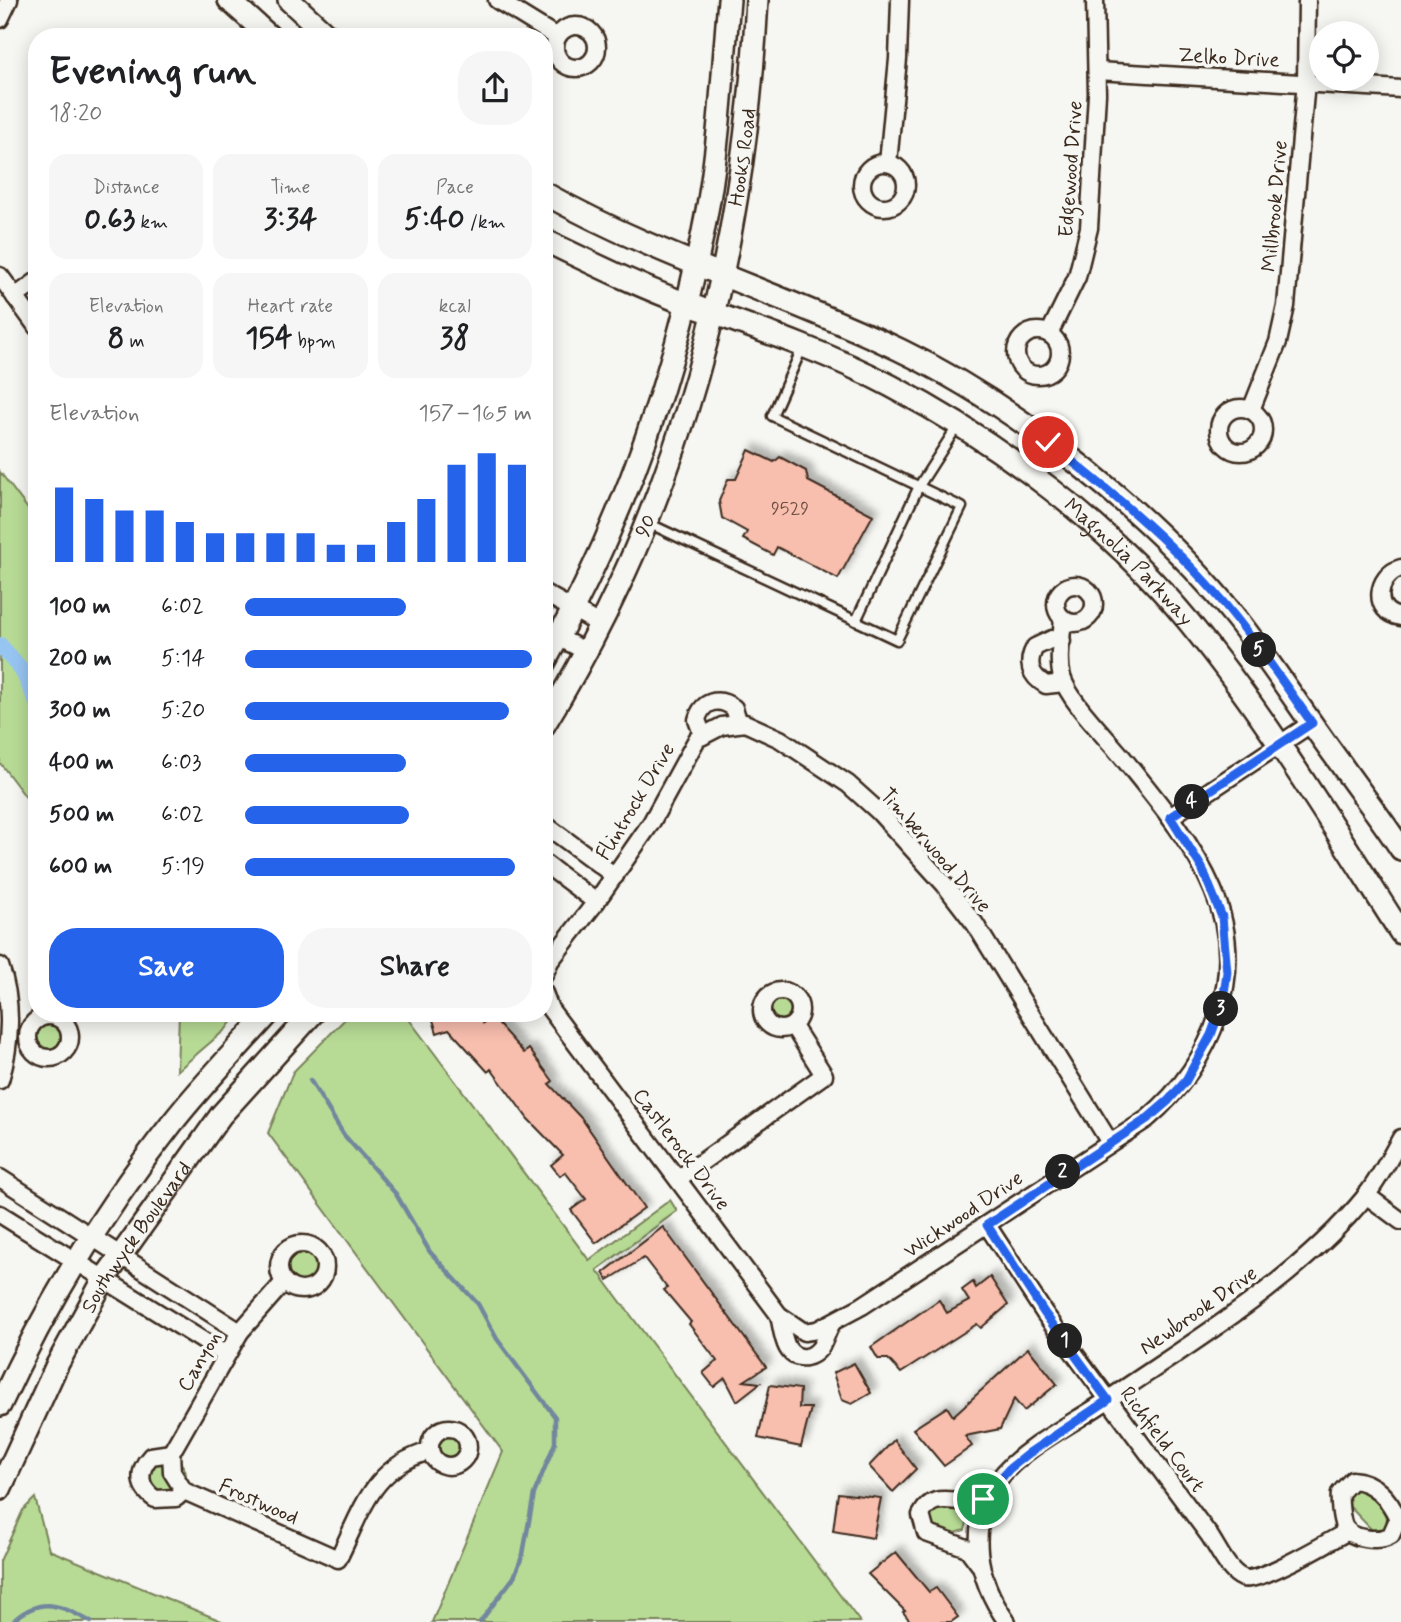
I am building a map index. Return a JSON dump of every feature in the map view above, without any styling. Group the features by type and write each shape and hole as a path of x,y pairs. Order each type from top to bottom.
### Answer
{"street":[{"path":"0,19 9,0"},
{"path":"229,0 260,28"},
{"path":"289,0 319,28"},
{"path":"497,0 542,28"},
{"name":"Hooks Road","path":"687,304 709,201 719,127 729,0"},
{"name":"Hooks Road","path":"715,313 724,277 753,83 757,0"},
{"path":"888,163 898,59 900,0"},
{"name":"Edgewood Drive","path":"1049,334 1077,277 1085,251 1097,71 1095,0"},
{"name":"Millbrook Drive","path":"1251,410 1278,342 1286,306 1306,82 1307,0"},
{"path":"553,35 557,37"},
{"name":"Zelko Drive","path":"1097,71 1401,89"},
{"name":"Magnolia Parkway","path":"553,198 591,219 694,266 902,351 960,382 1048,442 1113,493 1180,557 1236,618 1401,849"},
{"name":"Magnolia Parkway","path":"553,244 687,304 803,346 890,385 958,425 1065,503 1141,570 1187,621 1278,744 1401,933"},
{"path":"0,276 28,315"},
{"path":"15,297 28,288"},
{"name":"90","path":"553,633 573,609 631,476 687,304"},
{"name":"90","path":"553,710 601,625 647,523 688,410 715,313"},
{"path":"1401,568 1387,574 1380,585 1379,598 1385,609 1401,617"},
{"path":"553,598 601,625"},
{"path":"1062,641 1052,639 1035,647 1029,664 1032,673 1046,685 1065,683 1060,662 1062,641 1063,618"},
{"path":"553,635 587,652"},
{"name":"Wickwood Drive","path":"804,1332 832,1322 987,1225 1109,1141 1147,1119 1185,1082 1200,1058 1223,1002 1227,972 1222,917 1202,868 1170,817 1065,683"},
{"path":"703,736 697,720 704,706 711,702 719,701 734,708 739,723"},
{"name":"Flintrock Drive","path":"553,957 651,824 697,739 722,726 739,723"},
{"name":"Timberwood Drive","path":"739,723 745,723 780,739 848,784 878,811 945,885 975,924 1109,1141"},
{"path":"1170,817 1312,723"},
{"path":"553,831 615,876"},
{"path":"553,870 596,902"},
{"path":"0,966 9,1004 8,1040 0,1080"},
{"name":"Castlerock Drive","path":"553,1012 779,1315 804,1332"},
{"name":"Southwyck Boulevard","path":"0,1405 77,1262 93,1238 173,1122 261,1022"},
{"name":"Southwyck Boulevard","path":"0,1489 57,1364 104,1279 221,1115 305,1022"},
{"path":"678,1179 824,1076 793,1026"},
{"path":"8,1040 28,1037"},
{"name":"Newbrook Drive","path":"993,1489 1009,1469 1029,1453 1265,1290 1337,1228 1366,1195 1401,1138"},
{"path":"0,1178 240,1332"},
{"path":"1366,1195 1401,1220"},
{"path":"0,1214 226,1355"},
{"name":"Richfield Court","path":"987,1225 1045,1314 1217,1546 1232,1571 1245,1579 1253,1578 1298,1559 1348,1531"},
{"name":"Canyon","path":"171,1453 240,1332 284,1282"},
{"name":"Castlerock Drive","path":"779,1315 784,1344 790,1353 801,1357"},
{"name":"Wickwood Drive","path":"801,1357 811,1356 819,1350 832,1322"},
{"name":"Frostwood","path":"184,1491 338,1559 384,1473 406,1458 430,1451"},
{"path":"171,1453 172,1472 184,1491 176,1498 155,1499 141,1484 140,1474 151,1457 171,1453"},
{"path":"993,1489 979,1525 979,1563 990,1597 1007,1622"},
{"path":"979,1563 967,1548 926,1533 921,1515 928,1504 936,1499 972,1503 993,1489"}],"lane":[{"path":"647,523 897,640 962,507 772,416 803,346"},
{"path":"856,621 919,486 958,425"}],"green space":[{"path":"0,472 28,509 28,800 0,763"},
{"path":"779,988 793,994 799,1008 793,1022 779,1028 765,1022 759,1008 765,994"},
{"path":"38,1022 60,1022 69,1038 63,1052 49,1058 35,1052 29,1038"},
{"path":"179,1022 231,1022 226,1029 177,1071"},
{"path":"342,1022 411,1022 589,1260 670,1200 677,1211 597,1270 860,1622 432,1622 503,1452 268,1133 293,1072"},
{"path":"303,1247 317,1253 323,1267 317,1281 303,1287 289,1281 283,1267 289,1253"},
{"path":"451,1422 465,1428 471,1442 465,1456 451,1462 437,1456 431,1442 437,1428"},
{"path":"168,1458 181,1463 186,1476 181,1489 168,1494 155,1489 150,1476 155,1463"},
{"path":"1357,1489 1378,1503 1387,1520 1384,1529 1372,1530 1349,1506 1349,1496"},
{"path":"35,1498 49,1550 224,1622 0,1622 0,1561 23,1510"},
{"path":"935,1507 962,1510 968,1519 965,1530 952,1534 932,1528 929,1516"}],"building":[{"path":"749,450 774,462 780,457 806,471 808,481 873,515 838,579 777,547 773,555 743,539 747,532 722,518 719,501 728,479 736,479"},
{"path":"434,1022 496,1022 524,1053 529,1049 553,1081 549,1084 582,1119 644,1208 596,1243 571,1210 586,1199 565,1172 560,1176 551,1165 563,1155 528,1119 491,1069 488,1072 449,1029 437,1033"},
{"path":"663,1227 766,1367 744,1381 760,1383 737,1401 725,1378 714,1387 703,1373 717,1361 689,1324 691,1322 664,1290 667,1288 644,1258 608,1280 603,1273"},
{"path":"990,1277 1008,1305 981,1328 977,1324 901,1373 888,1359 878,1359 871,1347 939,1300 947,1313 969,1301 962,1290 973,1282 976,1288"},
{"path":"1028,1348 1057,1384 1024,1411 1014,1399 1000,1429 965,1436 972,1446 944,1466 913,1429 947,1407 953,1416"},
{"path":"854,1363 871,1393 852,1404 842,1400 833,1373"},
{"path":"770,1385 800,1389 799,1408 811,1408 801,1447 758,1438"},
{"path":"894,1440 916,1469 893,1492 869,1466"},
{"path":"838,1493 881,1498 873,1538 833,1531"},
{"path":"896,1552 929,1592 936,1588 958,1617 951,1622 911,1622 903,1612 905,1611 868,1574"}],"waterway":[{"path":"0,645 22,670 28,683"},
{"path":"310,1080 344,1135 396,1194 430,1252 478,1304 497,1339 555,1417 555,1443 534,1494 523,1554 514,1577 480,1622"},
{"path":"12,1622 32,1608 42,1606 60,1607 91,1622"}],"route":[{"path":"983,1499 1000,1478 1029,1453 1108,1400 1045,1314 987,1225 1109,1141 1147,1119 1185,1082 1211,1035 1223,1002 1227,944 1214,891 1170,817 1312,723 1236,618 1180,557 1113,493 1048,442"}]}
